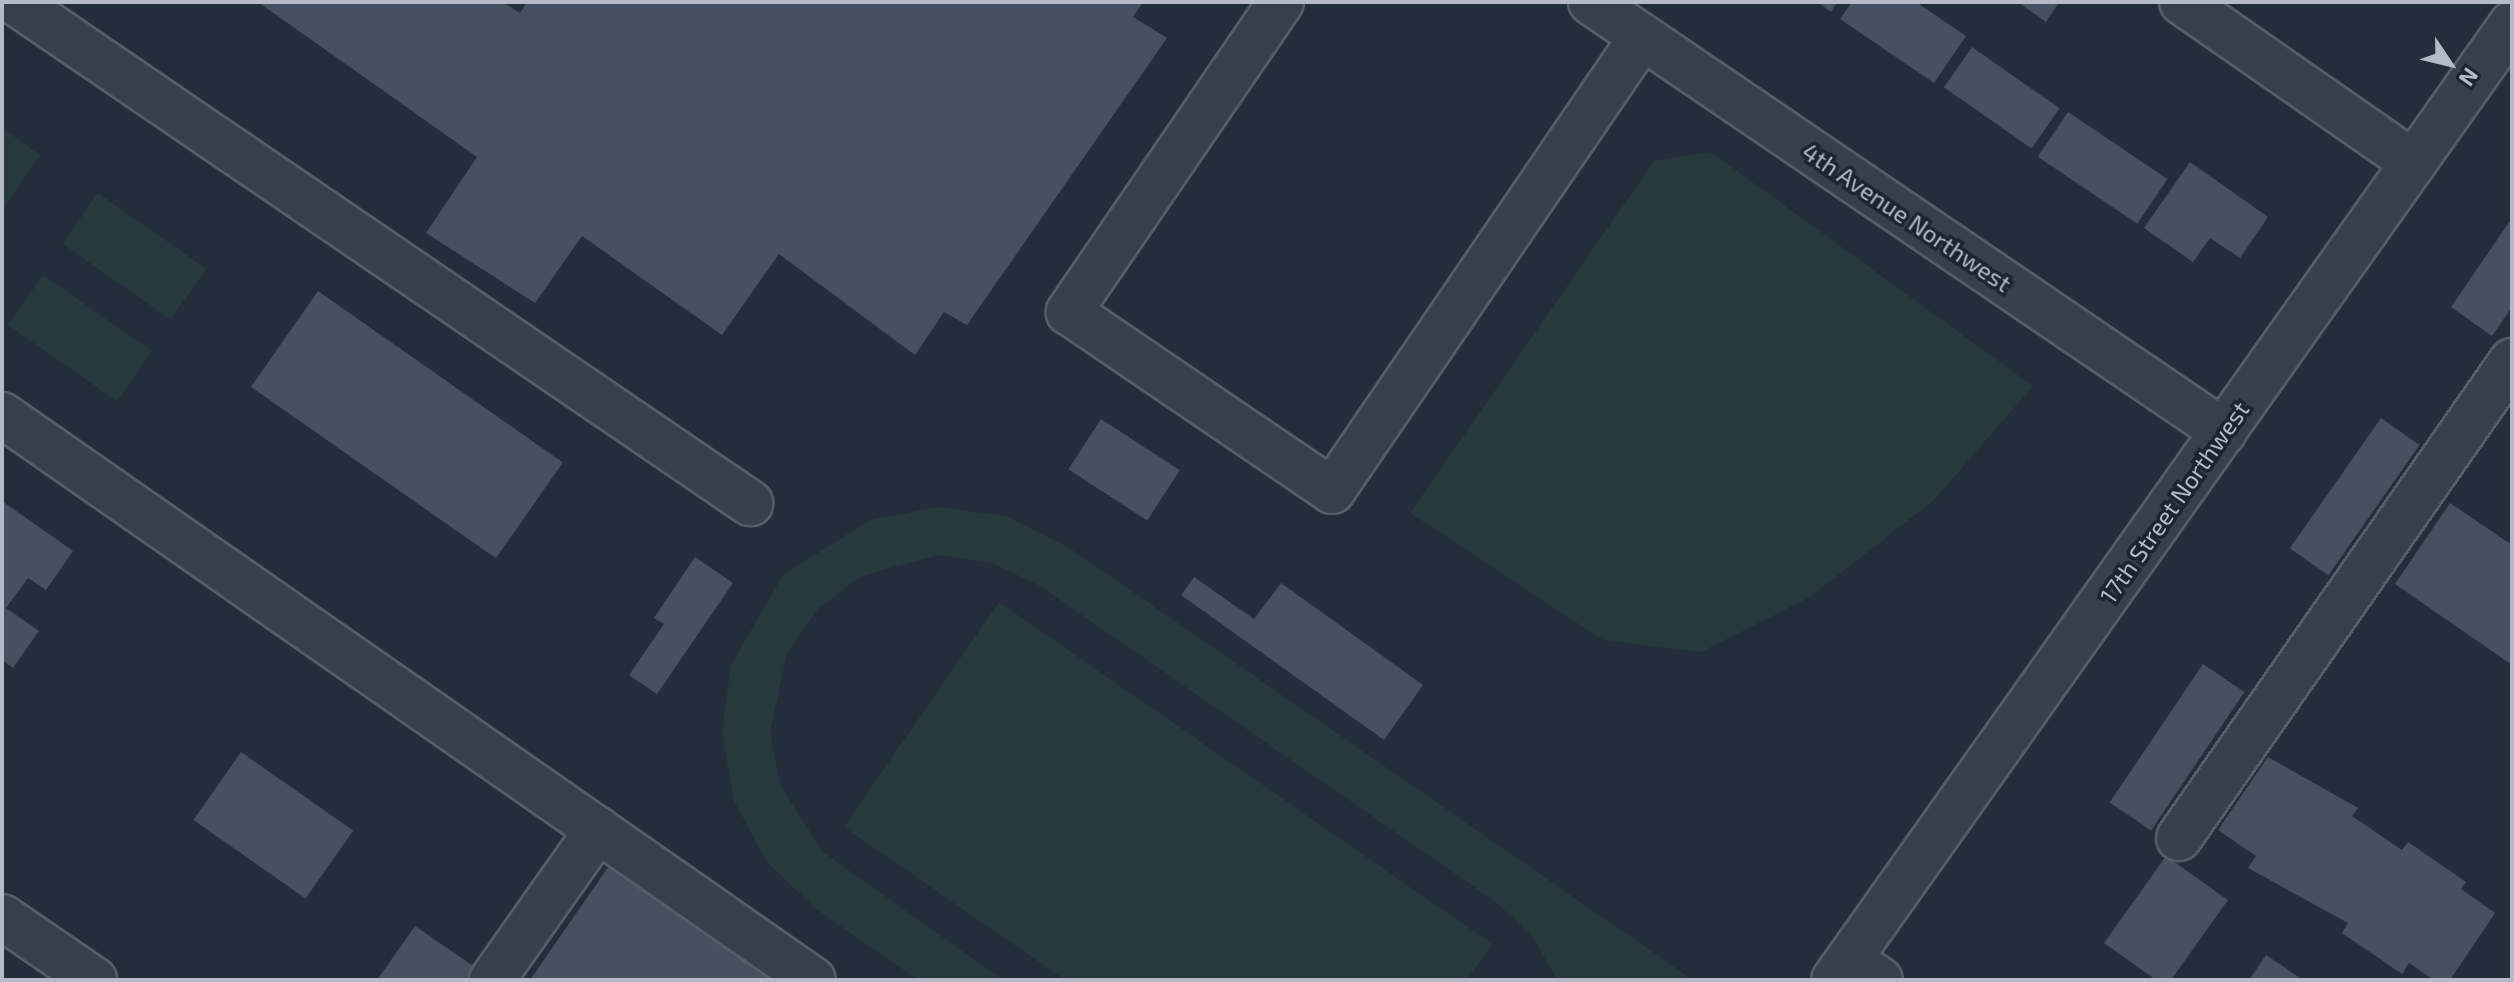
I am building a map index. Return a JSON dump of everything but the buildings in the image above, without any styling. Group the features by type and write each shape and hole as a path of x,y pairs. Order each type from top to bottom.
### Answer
{"street":[{"path":"15,2 750,503"},
{"path":"1281,2 1069,312 1332,491 1642,37"},
{"name":"4th Avenue Northwest","path":"1591,2 2224,432"},
{"path":"2182,2 2414,163"},
{"name":"17th Street Northwest","path":"1854,973 2224,432 2512,24"},
{"path":"2179,838 2512,361"},
{"path":"2,415 813,980"},
{"path":"492,980 598,830"},
{"path":"2,917 94,980"}],"green space":[{"path":"2,128 40,155 5,206 2,204"},
{"path":"1711,152 2033,386 1934,500 1810,597 1701,652 1603,640 1410,513 1654,161"},
{"path":"98,193 206,269 171,319 62,244"},
{"path":"43,275 152,351 117,401 8,325"},
{"path":"938,507 1006,516 1068,547 1693,980 1557,980 1534,939 1496,902 1040,586 992,563 939,555 861,576 818,609 787,653 770,732 780,785 823,852 1003,980 918,980 816,909 767,862 734,801 722,733 731,665 783,575 870,520"},
{"path":"999,602 1492,944 1467,980 1065,980 844,827"}]}
